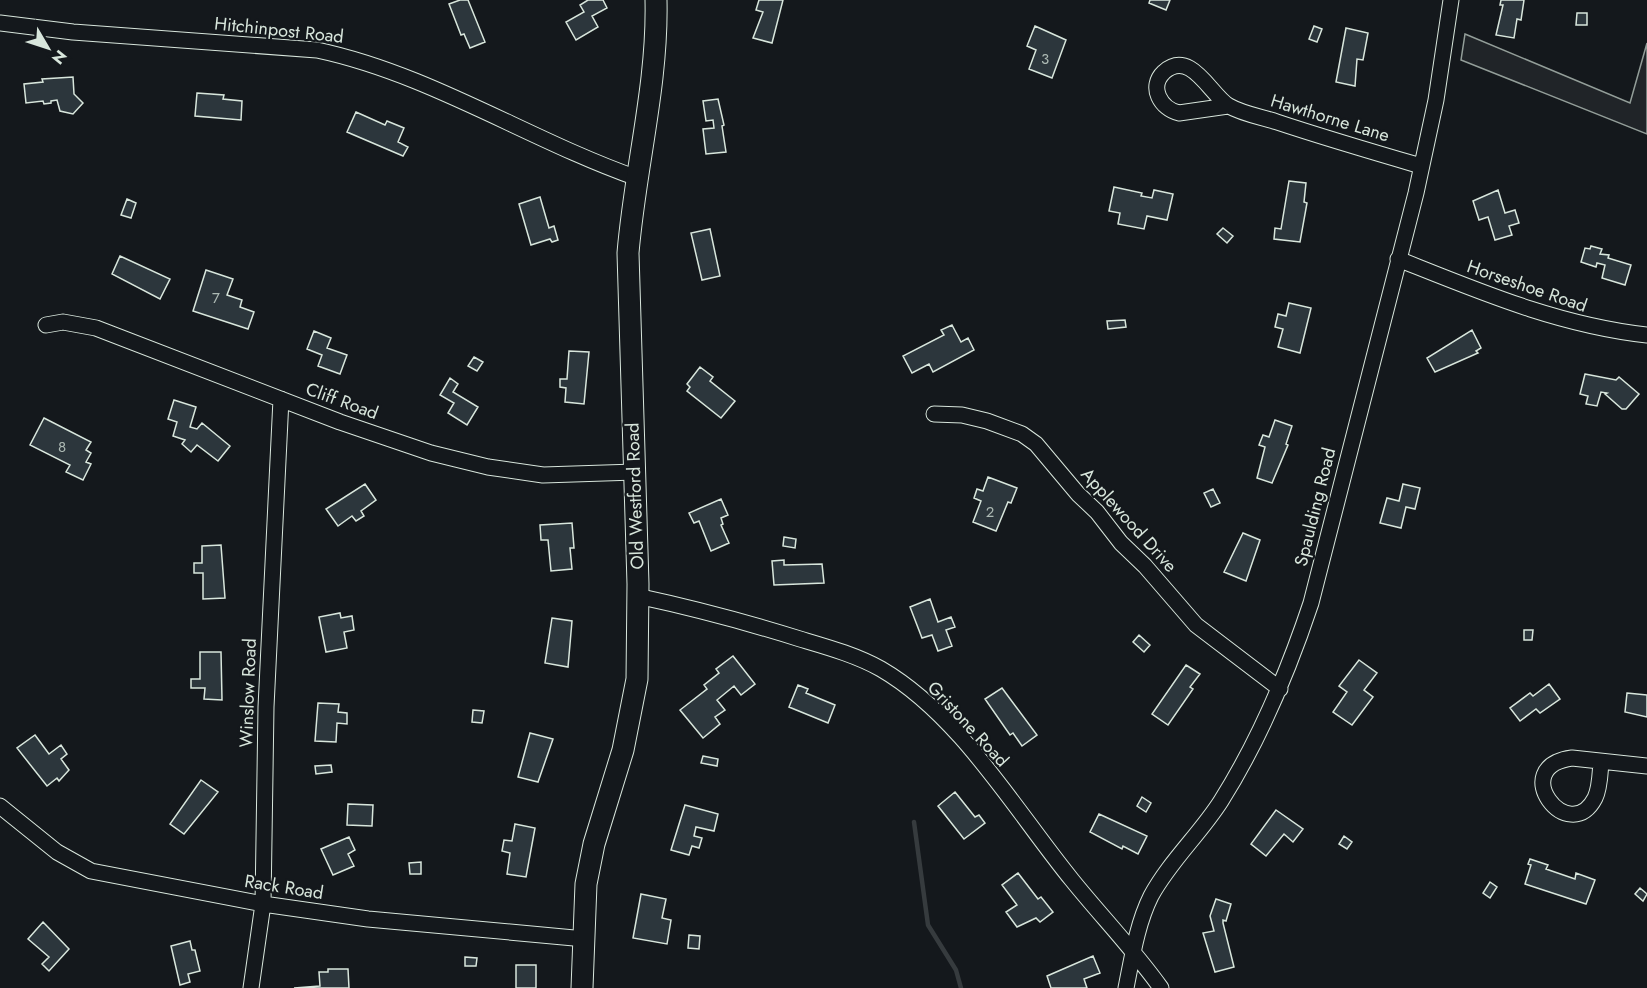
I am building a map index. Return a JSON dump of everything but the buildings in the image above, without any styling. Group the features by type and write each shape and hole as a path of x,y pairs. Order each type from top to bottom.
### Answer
{"main road":[{"name":"Old Westford Road","path":"582,988 586,884 594,844 623,750 637,679 635,472 628,252 652,69 656,0"}],"street":[{"name":"Spaulding Road","path":"1126,988 1133,955 1151,896 1220,803 1262,729 1280,688 1311,603 1421,166 1436,100 1451,0"},
{"name":"Hitchinpost Road","path":"0,23 74,32 317,50 352,57 637,178"},
{"name":"Hawthorne Lane","path":"1228,106 1421,166"},
{"name":"Horseshoe Road","path":"1398,259 1556,319 1586,327 1647,336"},
{"name":"Cliff Road","path":"46,325 71,322 96,328 280,399 431,453 488,467 543,475 635,472"},
{"name":"Winslow Road","path":"251,988 263,904 266,707 280,399"},
{"name":"Applewood Drive","path":"934,414 962,415 987,421 1022,434 1036,444 1078,494 1097,512 1121,543 1160,582 1196,624 1280,688"},
{"name":"Gristone Road","path":"637,596 730,617 816,644 879,668 905,685 940,716 972,752 1072,880 1110,923 1161,988"},
{"path":"1601,762 1647,766"},
{"name":"Rack Road","path":"0,806 57,852 91,871 263,904 368,919 585,939"}],"shaded area":[{"path":"1465,34 1630,103 1647,43 1647,134 1461,60"}],"waterway":[{"path":"914,822 928,925 956,970 961,988"}]}
